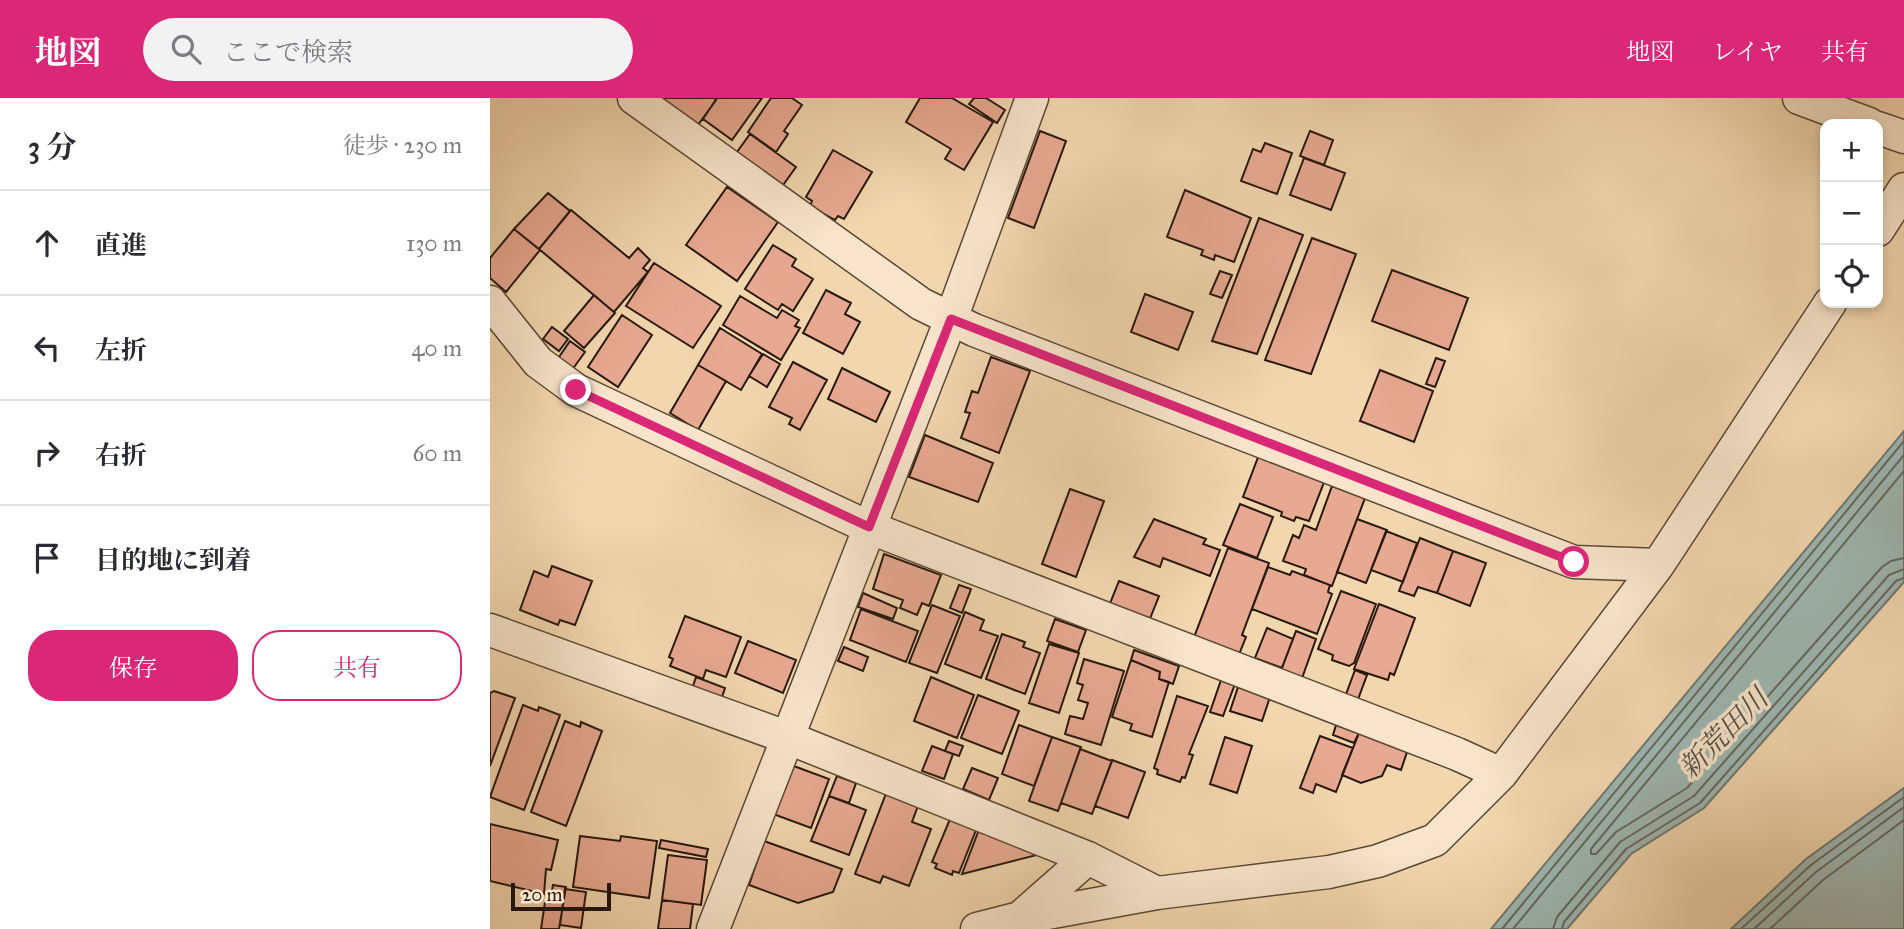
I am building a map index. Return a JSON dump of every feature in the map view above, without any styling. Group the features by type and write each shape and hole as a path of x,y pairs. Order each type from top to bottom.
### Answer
{"street":[{"path":"634,98 921,304 951,319 1574,562 1658,565"},
{"path":"713,929 951,319 1032,98"},
{"path":"1799,98 1856,119"},
{"path":"1883,130 1904,137"},
{"path":"1883,222 1904,189"},
{"path":"490,302 538,362 576,390 869,527 1457,754 1501,774"},
{"path":"977,929 1020,918 1157,893 1329,872 1378,861 1435,840 1501,774 1658,565 1827,308"},
{"path":"490,630 786,737 1088,858 1157,893"},
{"path":"1020,918 1088,858"}],"water":[{"name":"新荒田川","path":"1904,431 1904,582 1704,808 1631,854 1567,929 1491,929"},
{"path":"1904,788 1904,929 1731,929 1806,859"}],"building":[{"path":"662,98 714,98 716,100 698,125"},
{"path":"717,98 762,98 732,140 703,119"},
{"path":"771,98 792,98 802,105 784,131 788,134 776,152 748,132"},
{"path":"920,98 952,98 993,122 964,170 945,159 951,149 906,122"},
{"path":"974,98 986,98 1005,110 997,123 969,104"},
{"path":"1040,131 1066,141 1034,228 1008,218"},
{"path":"1310,131 1333,140 1324,165 1300,156"},
{"path":"750,134 796,167 778,192 732,159"},
{"path":"1265,143 1292,153 1277,194 1241,181 1253,149 1261,152"},
{"path":"833,150 872,172 844,219 838,216 835,220 810,206 812,201 806,197"},
{"path":"1304,158 1345,173 1331,210 1290,195"},
{"path":"727,187 778,222 737,281 686,245"},
{"path":"1185,190 1251,218 1234,262 1215,255 1214,260 1201,255 1203,250 1167,237"},
{"path":"548,193 570,211 539,249 514,229"},
{"path":"571,210 629,258 638,248 650,260 643,268 648,272 614,312 539,249"},
{"path":"1259,218 1303,235 1257,354 1212,341"},
{"path":"514,229 540,250 506,292 490,278 490,258"},
{"path":"1312,238 1356,254 1311,374 1265,360"},
{"path":"773,245 796,259 792,266 813,279 793,311 782,304 778,310 745,289"},
{"path":"654,263 721,306 693,348 626,306"},
{"path":"1392,270 1468,298 1449,350 1372,321"},
{"path":"1220,271 1232,275 1222,298 1210,294"},
{"path":"826,290 851,303 845,314 860,322 843,354 803,333"},
{"path":"1145,294 1193,312 1178,350 1131,332"},
{"path":"594,295 615,313 584,348 564,331"},
{"path":"740,296 777,318 782,310 799,320 795,326 800,328 781,360 723,325"},
{"path":"622,315 652,335 618,387 588,367"},
{"path":"552,327 568,339 559,351 543,339"},
{"path":"720,328 762,354 741,390 698,365"},
{"path":"570,341 585,352 572,370 557,360"},
{"path":"763,354 780,364 767,387 749,376"},
{"path":"991,357 1030,371 999,453 961,438 970,413 965,412 972,391 978,393"},
{"path":"1436,358 1445,361 1435,387 1426,384"},
{"path":"793,362 827,380 800,430 789,424 792,418 769,407"},
{"path":"698,365 726,381 698,430 670,413"},
{"path":"842,368 890,392 876,422 828,399"},
{"path":"1380,370 1433,391 1414,442 1360,421"},
{"path":"925,435 993,463 978,502 909,477"},
{"path":"1260,452 1326,477 1309,521 1296,517 1294,521 1281,516 1282,512 1243,497"},
{"path":"1332,486 1365,498 1332,586 1304,575 1306,569 1283,561 1293,535 1299,538 1304,525 1316,530"},
{"path":"1070,489 1104,501 1076,577 1042,564"},
{"path":"1240,504 1273,517 1257,558 1223,545"},
{"path":"1154,519 1206,539 1203,544 1220,550 1210,576 1163,558 1160,567 1134,557"},
{"path":"1357,519 1387,530 1366,583 1337,572"},
{"path":"1386,531 1417,543 1403,582 1371,570"},
{"path":"1420,538 1453,551 1437,593 1418,587 1414,596 1399,591"},
{"path":"1228,548 1269,563 1242,635 1246,637 1238,657 1193,640"},
{"path":"1453,551 1486,563 1470,606 1437,593"},
{"path":"884,554 941,575 929,606 922,603 917,615 900,608 903,600 873,589"},
{"path":"552,566 592,581 575,625 560,620 558,625 520,610 534,571 548,577"},
{"path":"1268,567 1290,575 1292,571 1330,585 1328,592 1332,594 1317,634 1252,609"},
{"path":"1119,581 1159,596 1149,621 1109,606"},
{"path":"959,585 971,589 962,613 950,608"},
{"path":"1341,591 1376,604 1354,663 1349,666 1332,660 1333,655 1318,649"},
{"path":"863,593 897,608 893,619 858,607"},
{"path":"1379,604 1415,618 1394,675 1390,673 1388,680 1354,669"},
{"path":"932,605 960,616 937,673 909,663"},
{"path":"861,609 918,631 906,662 850,640"},
{"path":"965,612 984,620 980,630 998,636 981,678 945,664"},
{"path":"685,616 741,637 726,677 706,670 703,679 670,666 673,659 669,657"},
{"path":"1055,619 1086,630 1078,652 1047,641"},
{"path":"1267,628 1293,639 1282,668 1255,658"},
{"path":"1296,631 1316,639 1301,681 1280,673"},
{"path":"1002,634 1025,642 1023,647 1040,653 1025,694 986,679"},
{"path":"748,641 796,660 783,693 735,673"},
{"path":"1049,644 1079,653 1059,713 1029,703"},
{"path":"844,647 868,657 863,671 838,661"},
{"path":"1134,650 1179,666 1173,684 1159,679 1160,672 1131,660"},
{"path":"1084,659 1124,671 1101,745 1065,734 1070,716 1083,719 1088,703 1078,700 1083,685 1077,683"},
{"path":"1131,660 1160,672 1159,679 1169,682 1152,737 1130,730 1132,724 1112,717"},
{"path":"1355,670 1367,675 1357,702 1345,697"},
{"path":"696,677 725,688 721,700 692,689"},
{"path":"931,677 974,695 957,738 914,721"},
{"path":"1221,680 1235,684 1223,716 1210,712"},
{"path":"1238,687 1270,697 1262,721 1230,711"},
{"path":"494,691 515,698 490,766 490,693"},
{"path":"978,695 1019,711 1002,754 961,738"},
{"path":"1177,696 1208,706 1189,754 1193,755 1185,778 1182,777 1180,782 1157,774 1158,770 1154,768"},
{"path":"523,705 538,711 539,707 560,715 524,810 490,797"},
{"path":"565,721 580,727 581,722 602,731 566,826 531,812"},
{"path":"1019,725 1052,737 1034,786 1002,774"},
{"path":"1336,725 1359,733 1354,743 1333,735"},
{"path":"1359,733 1407,752 1401,770 1387,765 1382,776 1361,783 1342,775"},
{"path":"1320,736 1353,748 1336,792 1316,784 1313,793 1300,788"},
{"path":"1052,737 1081,747 1058,811 1029,801"},
{"path":"1225,737 1252,746 1237,793 1210,784"},
{"path":"949,741 963,746 959,756 945,751"},
{"path":"932,746 953,754 944,779 922,771"},
{"path":"1080,749 1112,761 1092,814 1061,803"},
{"path":"1112,760 1145,772 1128,818 1095,806"},
{"path":"791,765 829,779 811,828 773,814"},
{"path":"972,768 998,778 989,800 963,789"},
{"path":"837,776 856,783 849,803 829,796"},
{"path":"887,791 919,803 912,822 931,829 909,886 883,876 880,883 855,874"},
{"path":"829,796 866,810 849,855 811,841"},
{"path":"950,819 976,830 959,873 953,871 952,875 935,868 937,864 932,862"},
{"path":"490,824 558,840 551,870 546,869 544,894 490,881"},
{"path":"980,827 1039,849 1037,855 962,874"},
{"path":"580,836 620,841 621,836 657,841 649,898 573,887"},
{"path":"661,840 708,849 706,857 659,848"},
{"path":"764,841 842,869 833,892 798,903 749,885"},
{"path":"668,855 707,860 701,905 662,900"},
{"path":"553,885 566,887 559,929 541,929 545,902 550,903"},
{"path":"565,889 586,892 581,928 560,925"},
{"path":"662,900 693,904 690,929 658,929"}],"route":[{"path":"576,390 869,527 951,319 1574,562"}]}
